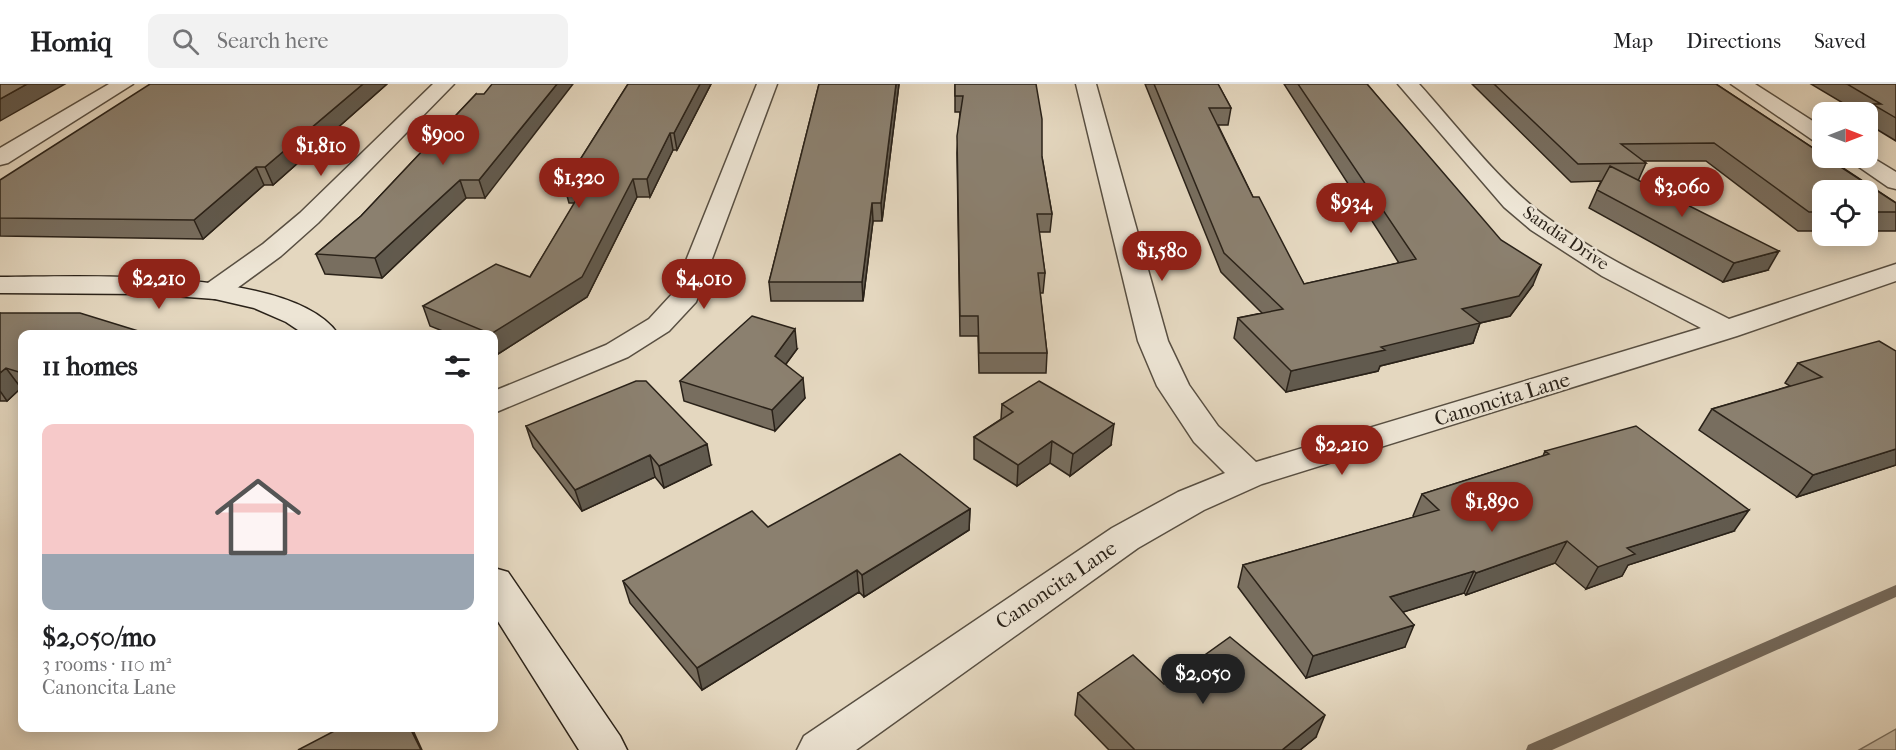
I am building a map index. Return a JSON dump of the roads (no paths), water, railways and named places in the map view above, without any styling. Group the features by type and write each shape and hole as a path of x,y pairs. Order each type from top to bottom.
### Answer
{"street":[{"path":"0,158 123,84"},
{"path":"215,291 272,250 309,218 444,84"},
{"path":"498,401 617,351 659,325 686,296 767,84"},
{"path":"1086,84 1153,341 1173,386 1206,434 1250,476"},
{"name":"Sandia Drive","path":"1408,84 1513,202 1540,225 1612,270 1727,330"},
{"path":"1741,84 1812,130"},
{"path":"1873,168 1896,182"},
{"name":"Canoncita Lane","path":"820,750 1125,538 1191,501 1250,476 1727,330 1896,272"},
{"path":"0,285 147,286 215,291 263,301 296,316 317,330"},
{"path":"498,590 604,750"}],"waterway":[{"path":"1534,750 1896,591"}]}
